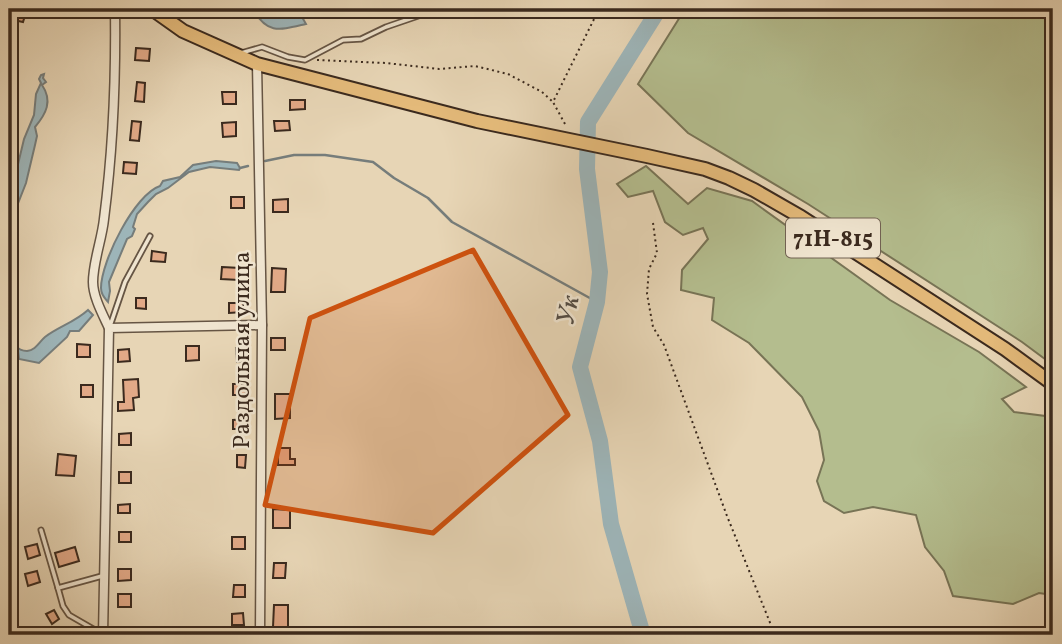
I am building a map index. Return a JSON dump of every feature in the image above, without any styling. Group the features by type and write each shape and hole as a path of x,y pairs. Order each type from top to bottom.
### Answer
{"main road":[{"name":"71Н-815","path":"152,9 183,31 257,64 477,121 705,169 754,190 801,217 1005,349 1053,384"}],"street":[{"path":"103,635 109,328 93,284 104,220 108,174 116,68 115,9"},
{"name":"Раздольная улица","path":"257,64 262,325 260,635"},
{"path":"109,328 262,325"}],"lane":[{"path":"236,55 262,47 305,60 343,40 361,39 430,9"},
{"path":"109,328 125,282 150,236"},
{"path":"41,530 63,606 69,615 103,635"},
{"path":"58,588 104,575"}],"path":[{"path":"553,102 599,9"},
{"path":"305,60 386,63 439,69 475,66 508,74 542,92 553,102 565,124"},
{"path":"653,223 657,253 649,269 647,294 653,327 664,345 727,516 775,635"},
{"path":"1032,635 1053,621"}],"highlighted area":[{"path":"473,250 568,415 433,533 265,505 310,318"}],"green space":[{"path":"685,9 1053,9 1053,365 1022,342 808,204 688,133 638,84"},
{"path":"646,166 688,204 707,188 752,201 890,300 979,352 1026,387 1002,399 1014,412 1053,417 1053,595 1039,593 1013,604 953,596 944,571 925,547 916,515 873,507 844,513 824,501 817,481 824,460 819,431 802,397 749,343 712,320 714,298 681,290 682,270 708,239 703,228 683,235 665,222 653,191 628,197 617,184"}],"water":[{"path":"253,9 321,10 311,17 302,17 306,24 281,29 269,27"},
{"path":"44,74 46,82 42,85 47,96 47,107 35,127 35,145 9,240 9,202 24,139 34,115 36,94 41,83 39,79"},
{"path":"216,161 237,163 240,168 210,167 189,172 156,194 137,214 133,227 135,229 127,239 109,282 108,302 102,294 103,276 113,246 130,215 163,181 180,177 193,165"},
{"path":"88,310 93,315 79,331 70,331 39,363 19,359 18,350 11,343 9,333 17,348 27,351 50,333"}],"building":[{"path":"9,9 27,9 23,22 9,19"},
{"path":"136,48 150,49 149,61 135,60"},
{"path":"137,82 145,83 144,102 135,101"},
{"path":"222,92 236,92 236,104 223,104"},
{"path":"290,100 305,100 305,109 290,110"},
{"path":"132,121 141,122 139,141 130,140"},
{"path":"274,121 289,121 290,130 275,131"},
{"path":"236,122 236,136 223,137 222,123"},
{"path":"124,162 137,163 136,174 123,173"},
{"path":"231,197 244,197 244,208 231,208"},
{"path":"288,199 288,212 273,212 273,200"},
{"path":"152,251 166,253 165,262 151,261"},
{"path":"222,267 240,268 239,280 221,279"},
{"path":"272,268 286,269 285,292 271,292"},
{"path":"136,298 146,298 146,309 136,308"},
{"path":"229,303 243,303 243,312 229,313"},
{"path":"271,338 285,338 285,350 271,350"},
{"path":"77,344 90,345 90,357 77,357"},
{"path":"186,346 199,346 199,360 186,361"},
{"path":"246,347 247,361 237,362 236,348"},
{"path":"129,349 130,361 118,362 118,350"},
{"path":"138,379 139,397 133,398 134,410 118,411 118,402 124,402 123,380"},
{"path":"233,384 245,384 246,395 233,395"},
{"path":"81,385 93,385 93,397 81,397"},
{"path":"275,394 290,394 290,418 275,419"},
{"path":"246,419 246,429 233,429 233,420"},
{"path":"131,433 131,445 119,445 119,434"},
{"path":"278,448 290,448 290,459 295,459 295,465 278,465"},
{"path":"58,454 76,456 74,476 56,475"},
{"path":"237,455 246,455 245,468 237,467"},
{"path":"119,472 131,472 131,483 119,483"},
{"path":"130,504 130,513 118,513 118,505"},
{"path":"273,509 290,510 290,528 273,528"},
{"path":"119,532 131,532 131,542 119,542"},
{"path":"232,537 245,537 245,549 232,549"},
{"path":"37,544 40,555 28,559 25,547"},
{"path":"75,547 79,561 59,567 55,553"},
{"path":"274,563 286,563 285,578 273,578"},
{"path":"118,569 131,569 131,580 118,581"},
{"path":"37,571 40,582 28,586 25,574"},
{"path":"234,585 245,585 245,597 233,597"},
{"path":"118,594 131,594 131,607 118,607"},
{"path":"274,605 288,605 288,627 273,627"},
{"path":"54,610 59,619 52,624 46,614"},
{"path":"243,613 244,625 232,625 232,614"}],"waterway":[{"name":"Ук","path":"643,635 611,524 600,441 580,367 597,302 600,272 587,169 588,122 659,9"},
{"path":"265,161 294,155 325,155 373,162 428,198 452,222 597,302"},
{"path":"240,168 248,166"}]}
